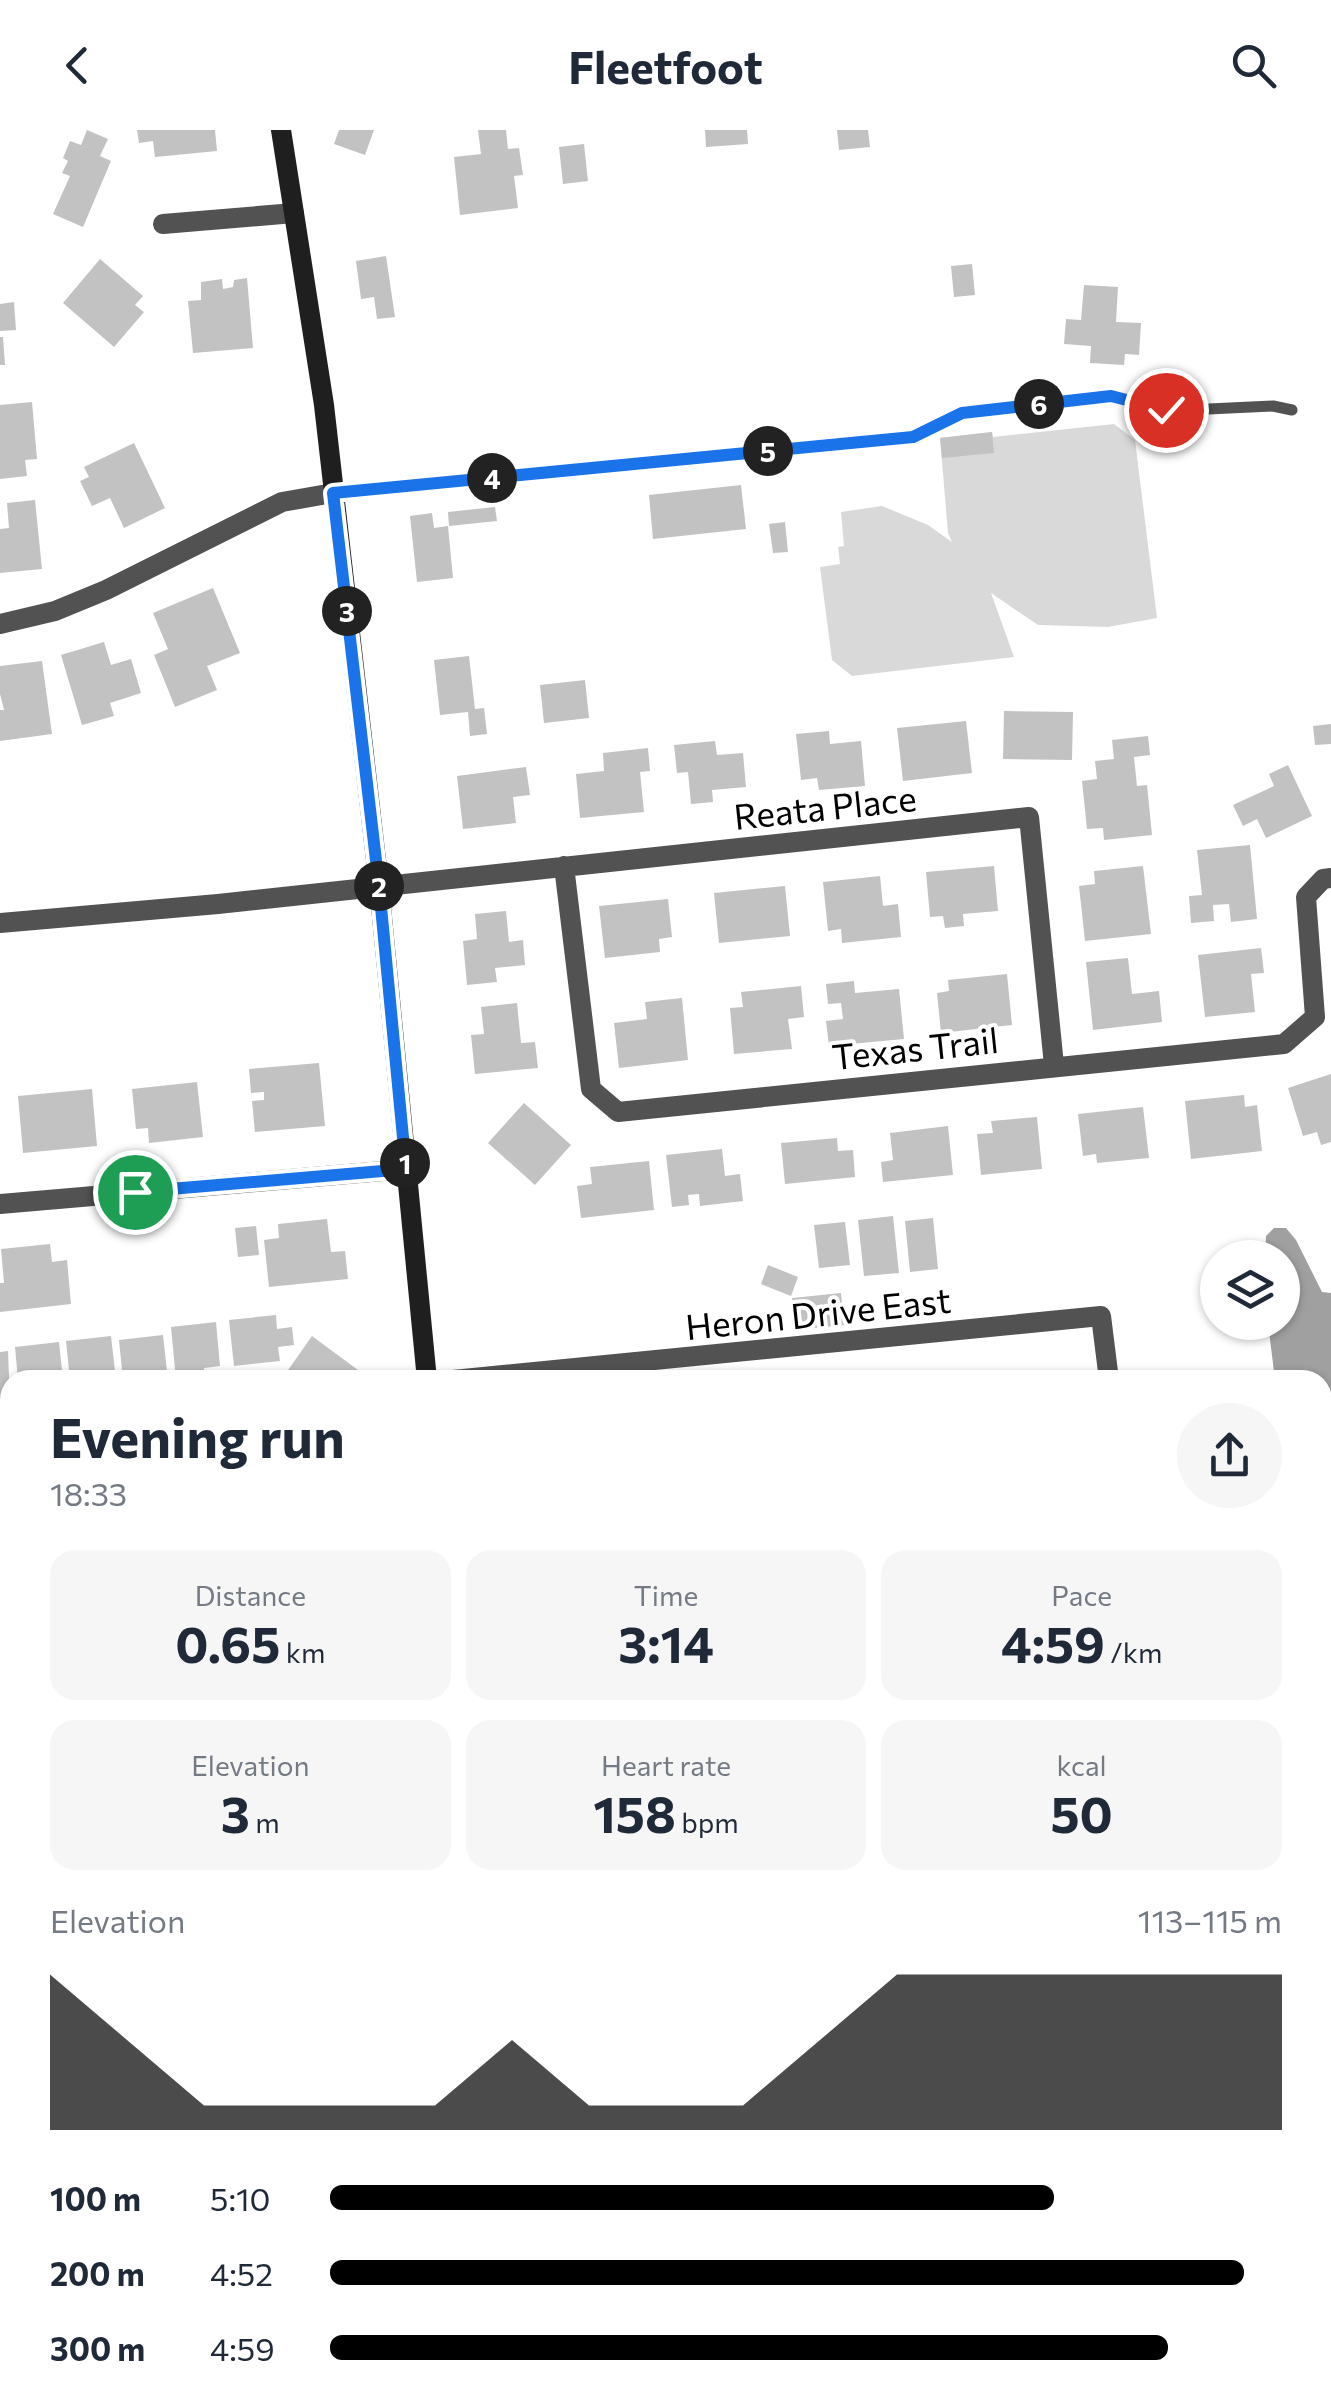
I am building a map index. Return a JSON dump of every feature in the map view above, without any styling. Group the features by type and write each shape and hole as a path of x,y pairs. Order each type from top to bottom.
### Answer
{"main road":[{"path":"281,130 324,405 379,886 426,1370"}],"street":[{"path":"162,224 294,213"},
{"path":"0,624 55,611 106,590 282,502 333,493"},
{"name":"Reata Place","path":"0,923 1029,817 1054,1065"},
{"name":"Texas Trail","path":"564,866 590,1089 618,1112 1284,1044 1315,1018 1306,897 1323,878 1331,878"},
{"path":"0,1204 406,1169"},
{"name":"Heron Drive East","path":"558,1370 1101,1316 1107,1370"}],"lane":[{"path":"333,493 913,437 962,413 1111,396 1166,410 1274,406 1292,410"}],"shaded area":[{"path":"1114,424 1135,440 1157,618 1108,627 1038,625 991,593 1014,657 852,676 832,660 820,567 840,564 838,547 844,546 841,512 882,506 928,525 952,542 940,438 992,432 993,437"},
{"path":"1274,1228 1286,1228 1296,1240 1266,1240"},
{"path":"1300,1248 1322,1292 1331,1293 1331,1370 1274,1370 1270,1340 1300,1340"}],"building":[{"path":"87,130 108,139 100,156 111,161 83,227 53,214 70,176 62,173 68,161 63,158 70,141 81,145"},
{"path":"137,130 215,130 217,151 155,157 153,141 139,143"},
{"path":"339,130 374,130 365,155 334,144"},
{"path":"478,130 506,130 508,149 519,148 523,175 514,176 518,208 460,215 454,157 481,154"},
{"path":"705,130 747,130 748,144 706,147"},
{"path":"837,130 868,130 870,147 839,150"},
{"path":"584,144 588,181 563,184 559,147"},
{"path":"386,256 395,317 377,319 374,297 361,299 356,261"},
{"path":"100,259 143,296 135,305 144,312 114,347 63,303"},
{"path":"972,264 975,295 954,297 951,266"},
{"path":"247,278 253,348 193,353 188,301 201,300 201,282 222,279 223,289 233,287 234,280"},
{"path":"1084,285 1118,287 1116,322 1141,323 1139,355 1125,354 1124,365 1090,363 1091,346 1064,344 1066,319 1081,320"},
{"path":"14,302 16,330 0,331 0,304"},
{"path":"3,337 5,365 0,365"},
{"path":"32,402 37,459 25,460 27,476 0,479 0,405"},
{"path":"992,432 994,453 942,458 940,438"},
{"path":"134,443 165,508 124,528 110,498 92,506 80,481 89,477 84,467"},
{"path":"741,485 746,529 653,539 649,495"},
{"path":"35,500 42,569 0,573 0,529 9,528 7,503"},
{"path":"495,507 497,521 449,526 448,512"},
{"path":"432,513 434,528 448,526 453,578 417,582 410,516"},
{"path":"785,522 788,552 773,553 769,524"},
{"path":"213,588 240,653 207,666 217,690 175,707 154,655 168,649 153,613"},
{"path":"104,642 111,665 131,659 141,693 110,703 114,716 82,725 61,655"},
{"path":"469,656 475,709 484,708 487,734 470,736 468,712 440,715 434,660"},
{"path":"42,661 52,734 0,741 0,710 4,710 0,666"},
{"path":"585,680 589,718 544,723 540,685"},
{"path":"1004,711 1073,712 1072,760 1003,759"},
{"path":"966,721 972,773 903,781 897,728"},
{"path":"1331,724 1331,744 1315,745 1313,726"},
{"path":"829,731 830,744 861,741 865,786 819,790 817,778 801,780 796,734"},
{"path":"1148,736 1150,755 1134,757 1137,786 1147,785 1152,835 1104,840 1103,828 1087,829 1082,781 1097,779 1095,761 1114,759 1112,740"},
{"path":"715,741 717,755 743,753 746,787 712,790 713,802 691,804 688,772 677,773 674,745"},
{"path":"648,748 650,771 640,772 644,812 580,818 576,774 604,771 603,753"},
{"path":"1288,765 1312,816 1266,838 1257,819 1243,826 1233,805 1274,786 1269,774"},
{"path":"526,767 530,795 513,797 516,823 463,829 457,776"},
{"path":"1250,845 1257,919 1231,922 1229,904 1213,905 1214,921 1191,923 1189,896 1202,895 1197,850"},
{"path":"994,866 998,911 963,914 964,926 945,928 943,916 930,917 926,872"},
{"path":"1143,866 1151,934 1085,941 1079,886 1095,884 1094,871"},
{"path":"880,876 883,906 898,904 901,937 842,943 841,929 828,931 823,882"},
{"path":"785,886 790,936 719,943 714,893"},
{"path":"668,899 672,937 659,939 660,952 605,958 599,906"},
{"path":"506,911 509,942 523,940 525,965 495,968 497,982 467,985 463,941 477,939 475,914"},
{"path":"1261,948 1264,973 1251,974 1255,1012 1205,1017 1198,955"},
{"path":"1128,958 1132,994 1159,991 1162,1022 1093,1030 1086,962"},
{"path":"1007,974 1012,1025 941,1033 937,993 949,991 948,980"},
{"path":"854,981 855,993 899,989 904,1039 829,1046 826,1021 843,1019 841,1003 828,1004 826,984"},
{"path":"801,986 804,1017 788,1019 792,1049 734,1054 730,1008 743,1007 741,992"},
{"path":"682,998 688,1060 619,1068 614,1023 647,1019 645,1002"},
{"path":"517,1003 521,1043 535,1042 538,1068 475,1074 471,1035 484,1034 481,1007"},
{"path":"319,1063 325,1126 255,1132 252,1101 264,1100 264,1092 251,1093 249,1069"},
{"path":"1331,1074 1331,1142 1321,1145 1317,1132 1303,1136 1288,1088"},
{"path":"197,1082 203,1137 149,1143 148,1128 136,1129 132,1089"},
{"path":"92,1089 97,1146 23,1153 18,1096"},
{"path":"1244,1095 1245,1107 1257,1105 1262,1151 1191,1159 1185,1101"},
{"path":"524,1103 571,1145 535,1185 488,1143"},
{"path":"1143,1107 1149,1158 1097,1163 1096,1154 1083,1156 1078,1114"},
{"path":"1037,1117 1042,1169 981,1175 977,1134 993,1133 991,1121"},
{"path":"948,1126 953,1175 883,1182 881,1162 893,1160 890,1133"},
{"path":"837,1138 838,1151 853,1150 855,1177 785,1184 781,1143"},
{"path":"722,1149 725,1176 740,1174 743,1201 700,1206 699,1194 688,1195 689,1205 672,1207 666,1155"},
{"path":"649,1161 654,1210 581,1218 577,1186 592,1184 590,1167"},
{"path":"893,1216 899,1273 864,1276 858,1220"},
{"path":"933,1218 938,1269 910,1272 905,1221"},
{"path":"327,1219 331,1252 345,1251 348,1279 269,1287 264,1240 279,1238 278,1224"},
{"path":"845,1222 850,1265 819,1268 814,1225"},
{"path":"256,1226 259,1255 238,1257 235,1228"},
{"path":"50,1244 52,1262 67,1260 71,1304 0,1312 0,1283 4,1283 1,1249"},
{"path":"768,1265 798,1277 791,1296 761,1284"},
{"path":"841,1293 844,1325 796,1330 792,1298"},
{"path":"276,1315 277,1329 292,1327 294,1345 278,1347 280,1361 234,1366 229,1320"},
{"path":"216,1322 220,1366 175,1370 171,1327"},
{"path":"163,1335 167,1370 122,1370 119,1340"},
{"path":"111,1336 115,1370 69,1370 66,1341"},
{"path":"312,1336 358,1370 288,1370"},
{"path":"59,1342 62,1370 17,1370 15,1347"},
{"path":"8,1351 9,1370 0,1370 0,1352"}],"route":[{"path":"135,1192 406,1169 379,886 333,493 913,437 962,413 1111,396 1166,410"}]}
